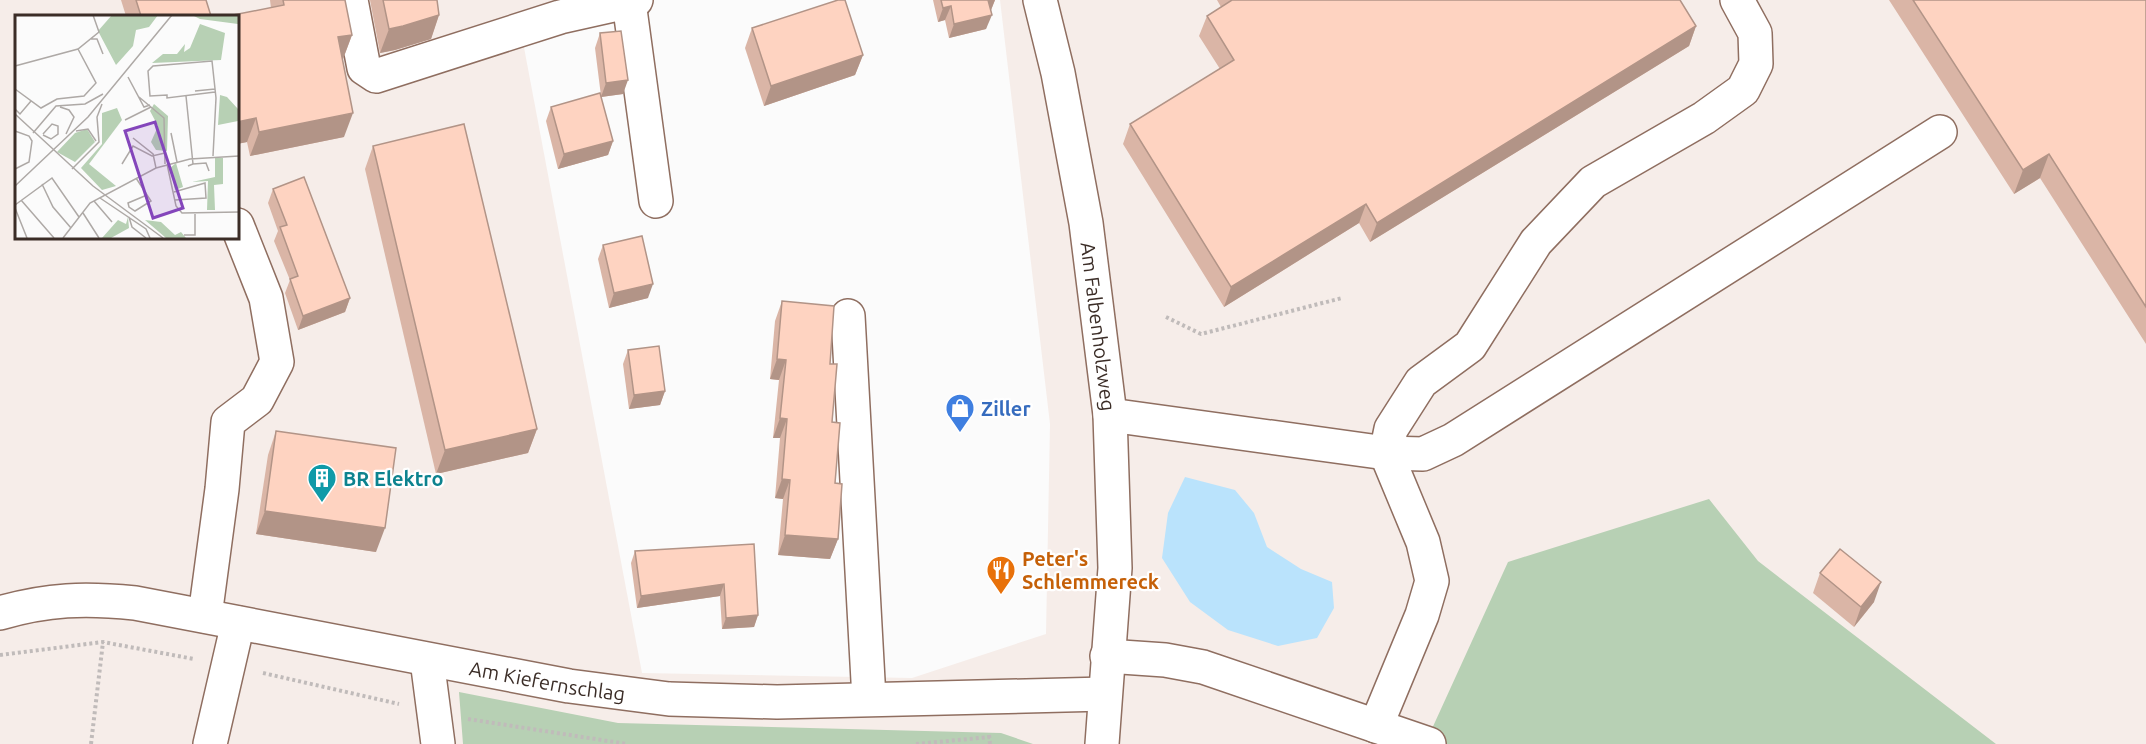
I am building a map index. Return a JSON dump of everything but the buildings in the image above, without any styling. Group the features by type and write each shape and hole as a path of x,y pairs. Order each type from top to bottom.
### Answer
{"street":[{"path":"351,0 364,68 376,76 558,9 633,1 656,201"},
{"name":"Am Falbenholzweg","path":"1040,0 1058,74 1086,223 1110,415 1115,568 1102,744"},
{"path":"1376,726 1422,615 1432,581 1423,542 1386,453 1391,429 1421,382 1470,346 1536,242 1593,182 1704,118 1743,90 1756,64 1755,33 1737,0"},
{"path":"1110,415 1386,453 1423,454 1453,440 1940,132"},
{"path":"205,616 222,489 228,422 257,400 277,362 266,298 238,228"},
{"path":"848,316 869,699"},
{"name":"Am Kiefernschlag","path":"0,613 39,602 90,598 135,603 569,686 669,699 777,702 1105,694"},
{"path":"210,744 238,623"},
{"path":"1107,656 1165,660 1203,667 1429,744"},
{"path":"427,660 438,744"}],"path":[{"path":"1166,318 1201,334 1342,298"},
{"path":"91,744 104,642"},
{"path":"0,655 104,642 229,666 511,728 627,744"},
{"path":"916,744 990,737 990,744"}],"shaded area":[{"path":"0,0 564,0 519,21 642,673 912,678 1046,634 1050,424 1000,0 2146,0 2146,744 0,744"}],"green space":[{"path":"1709,499 1758,561 1996,744 1425,744 1508,562"},
{"path":"459,692 618,723 1001,733 1033,744 463,744"}],"water":[{"path":"1185,477 1235,490 1254,513 1267,547 1301,569 1332,582 1334,608 1317,638 1278,646 1228,630 1190,602 1162,558 1168,513"}],"place":[{"name":"Ziller","path":"960,434"},
{"name":"BR Elektro","path":"322,504"},
{"name":"Peter's Schlemmereck","path":"1001,596"}]}
